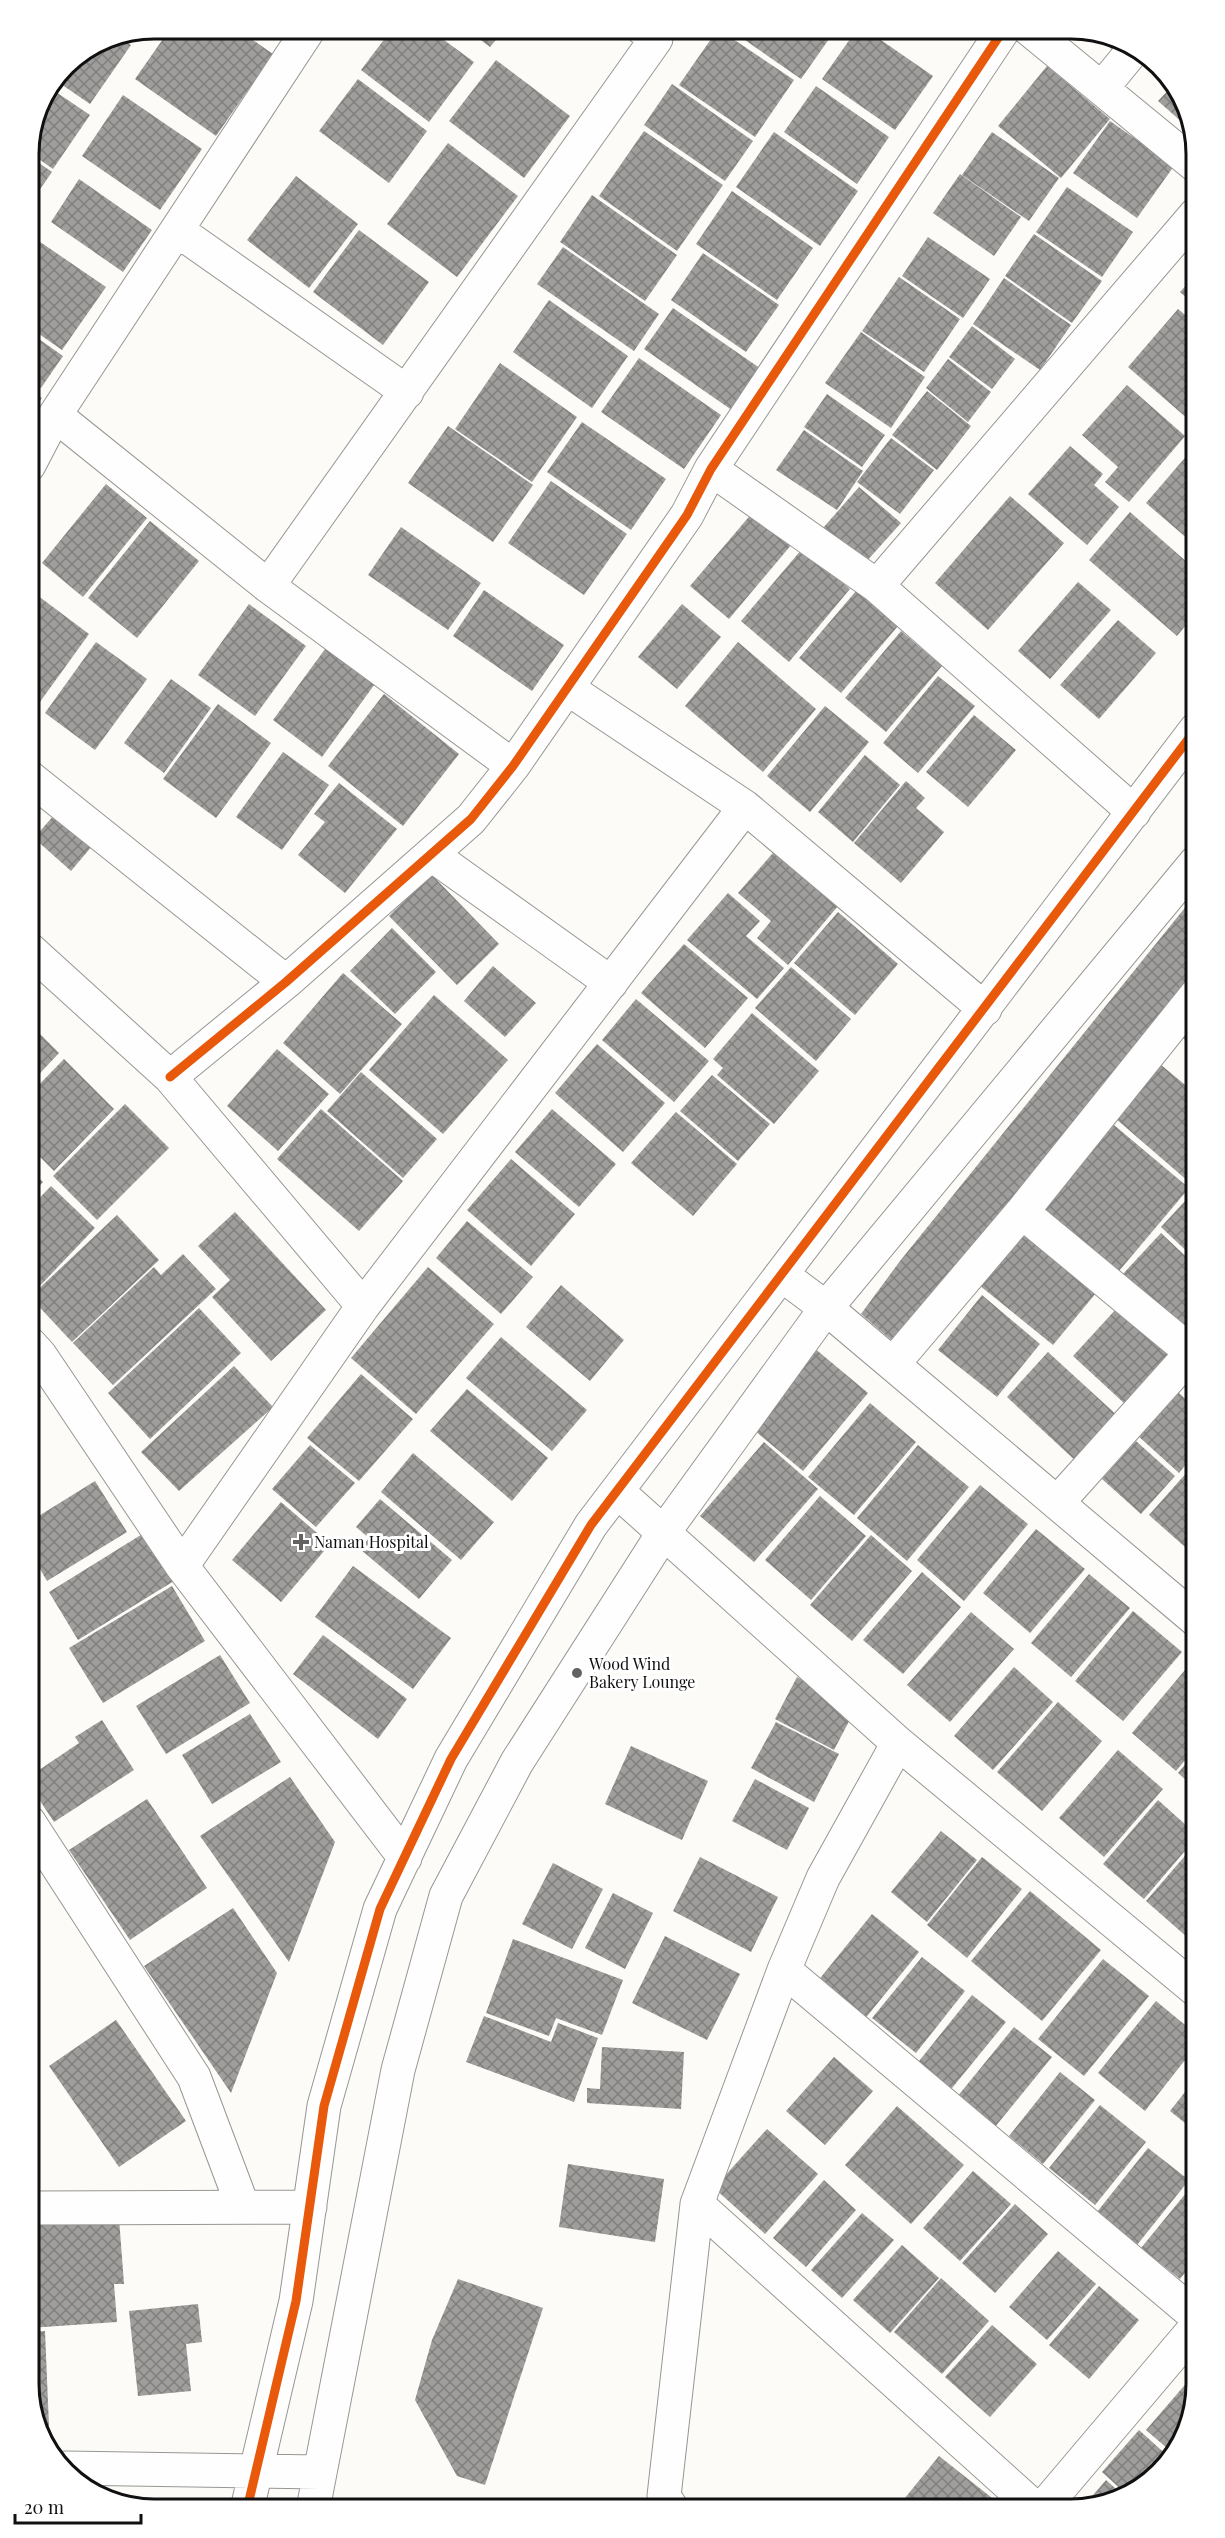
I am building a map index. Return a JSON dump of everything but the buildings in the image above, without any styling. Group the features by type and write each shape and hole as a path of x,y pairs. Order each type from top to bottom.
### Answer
{"street":[{"path":"39,446 55,415 177,230 294,39"},
{"path":"268,585 407,392 649,39"},
{"path":"171,1077 286,982 471,819 513,766 687,515 711,469 997,39"},
{"path":"1041,39 1186,157"},
{"path":"1102,88 1129,55"},
{"path":"877,586 1186,227"},
{"path":"177,230 407,392"},
{"path":"55,415 268,585 513,766"},
{"path":"711,469 877,586 1134,812"},
{"path":"567,688 746,807 985,1010"},
{"path":"250,2499 296,2301 324,2106 380,1909 451,1759 591,1525 1186,743"},
{"path":"39,785 286,982"},
{"path":"182,1566 363,1306 746,807"},
{"path":"432,855 611,983"},
{"path":"315,2499 398,2070 446,1896 517,1762 664,1532 826,1308 1186,875"},
{"path":"39,958 171,1077 363,1306"},
{"path":"893,1365 1022,1212 1186,1009"},
{"path":"1022,1212 1186,1345"},
{"path":"782,1275 826,1308 1186,1611"},
{"path":"39,1354 182,1566 405,1858"},
{"path":"1057,1503 1186,1362"},
{"path":"617,1491 898,1743 1186,1981"},
{"path":"666,2499 664,2496 697,2205 784,1970 823,1878 898,1743"},
{"path":"39,1839 194,2078 243,2207"},
{"path":"784,1970 1186,2307"},
{"path":"697,2205 1024,2499"},
{"path":"39,2208 310,2207"},
{"path":"1051,2499 1186,2340"},
{"path":"76,2468 320,2472"}],"cycle path":[{"path":"170,1077 286,982 471,819 513,766 687,515 711,469 997,39"},
{"path":"249,2499 296,2301 324,2106 380,1909 451,1759 591,1525 1186,742"}],"place":[{"name":"Naman Hospital","path":"301,1542"},
{"name":"Wood Wind Bakery Lounge","path":"577,1673"}]}
